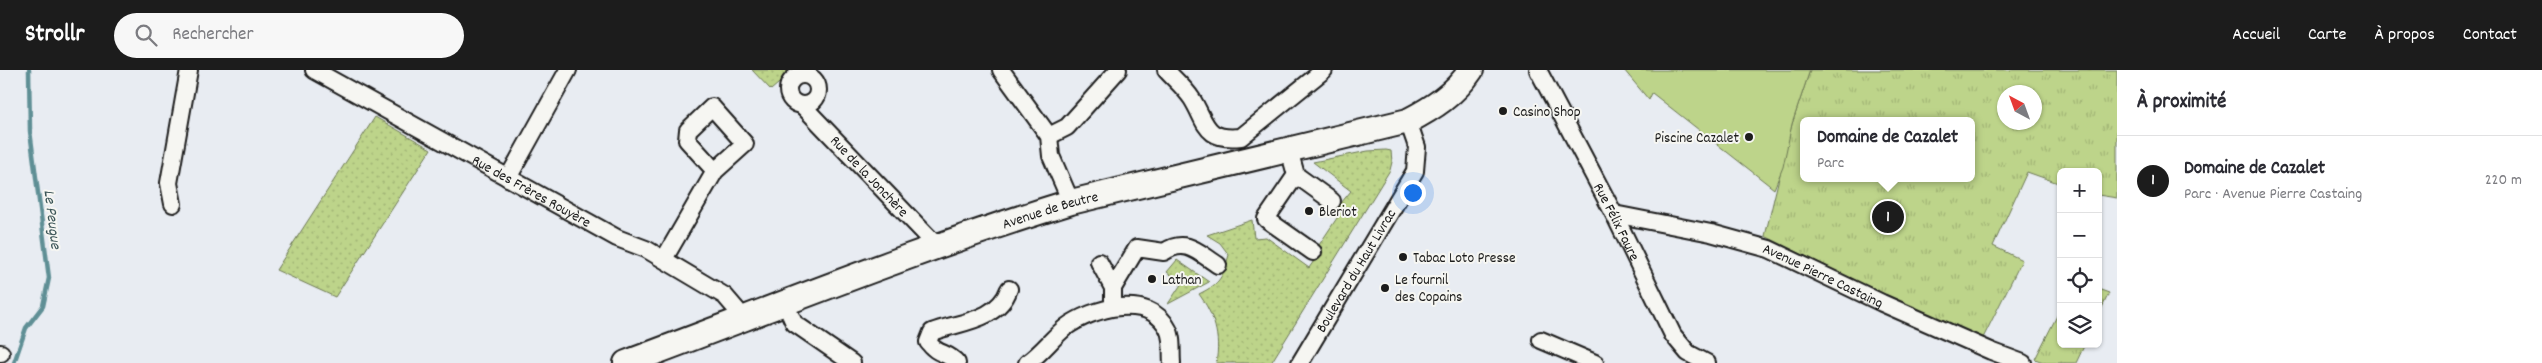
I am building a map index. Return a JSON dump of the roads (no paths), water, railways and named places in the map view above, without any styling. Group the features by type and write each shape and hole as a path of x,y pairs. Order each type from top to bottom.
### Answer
{"street":[{"path":"173,204 169,183 189,70"},
{"name":"Rue des Frères Rouyère","path":"314,70 617,238 639,245 725,296 736,310 739,320"},
{"path":"508,178 568,70"},
{"path":"1001,70 1049,136 1051,156 1070,202"},
{"path":"1049,136 1067,127 1118,70"},
{"path":"1166,70 1192,99 1204,125 1216,134 1228,139 1241,137 1324,70"},
{"name":"Avenue de Beutre","path":"626,363 936,245 1070,202 1408,121 1441,102 1456,90 1471,70"},
{"name":"Rue Félix Faure","path":"1538,70 1614,214 1673,334 1688,353 1707,363"},
{"name":"Rue de la Jonchère","path":"802,106 936,245"},
{"name":"Boulevard du Haut Livrac","path":"1300,363 1415,171 1417,147 1408,121"},
{"path":"1289,150 1296,175 1332,201"},
{"path":"664,260 715,171"},
{"path":"1296,175 1266,219 1313,252"},
{"name":"Avenue Pierre Castaing","path":"1614,214 1711,233 1769,249 1986,357 2023,363"},
{"path":"1113,288 1137,248 1164,252 1174,245 1190,246 1218,265"},
{"path":"1099,262 1113,288 1113,308"},
{"path":"957,363 951,356 935,352 928,342 932,332 947,326 960,326 991,312 1005,301 1009,290"},
{"path":"785,303 794,323 852,363"},
{"path":"1027,363 1066,327 1080,318 1127,305 1145,310 1160,318 1169,330 1172,363"},
{"path":"1541,340 1595,363"}],"waterway":[{"name":"Le Peugue","path":"14,363 26,328 43,306 49,278 30,131 29,70"}],"place":[{"name":"Casino Shop","path":"1503,111"},
{"name":"Piscine Cazalet","path":"1749,137"},
{"name":"Bleriot","path":"1309,211"},
{"name":"Domaine de Cazalet","path":"1888,217"},
{"name":"Tabac Loto Presse","path":"1403,257"},
{"name":"Lathan","path":"1152,279"},
{"name":"Le fournil des Copains","path":"1385,288"}]}
